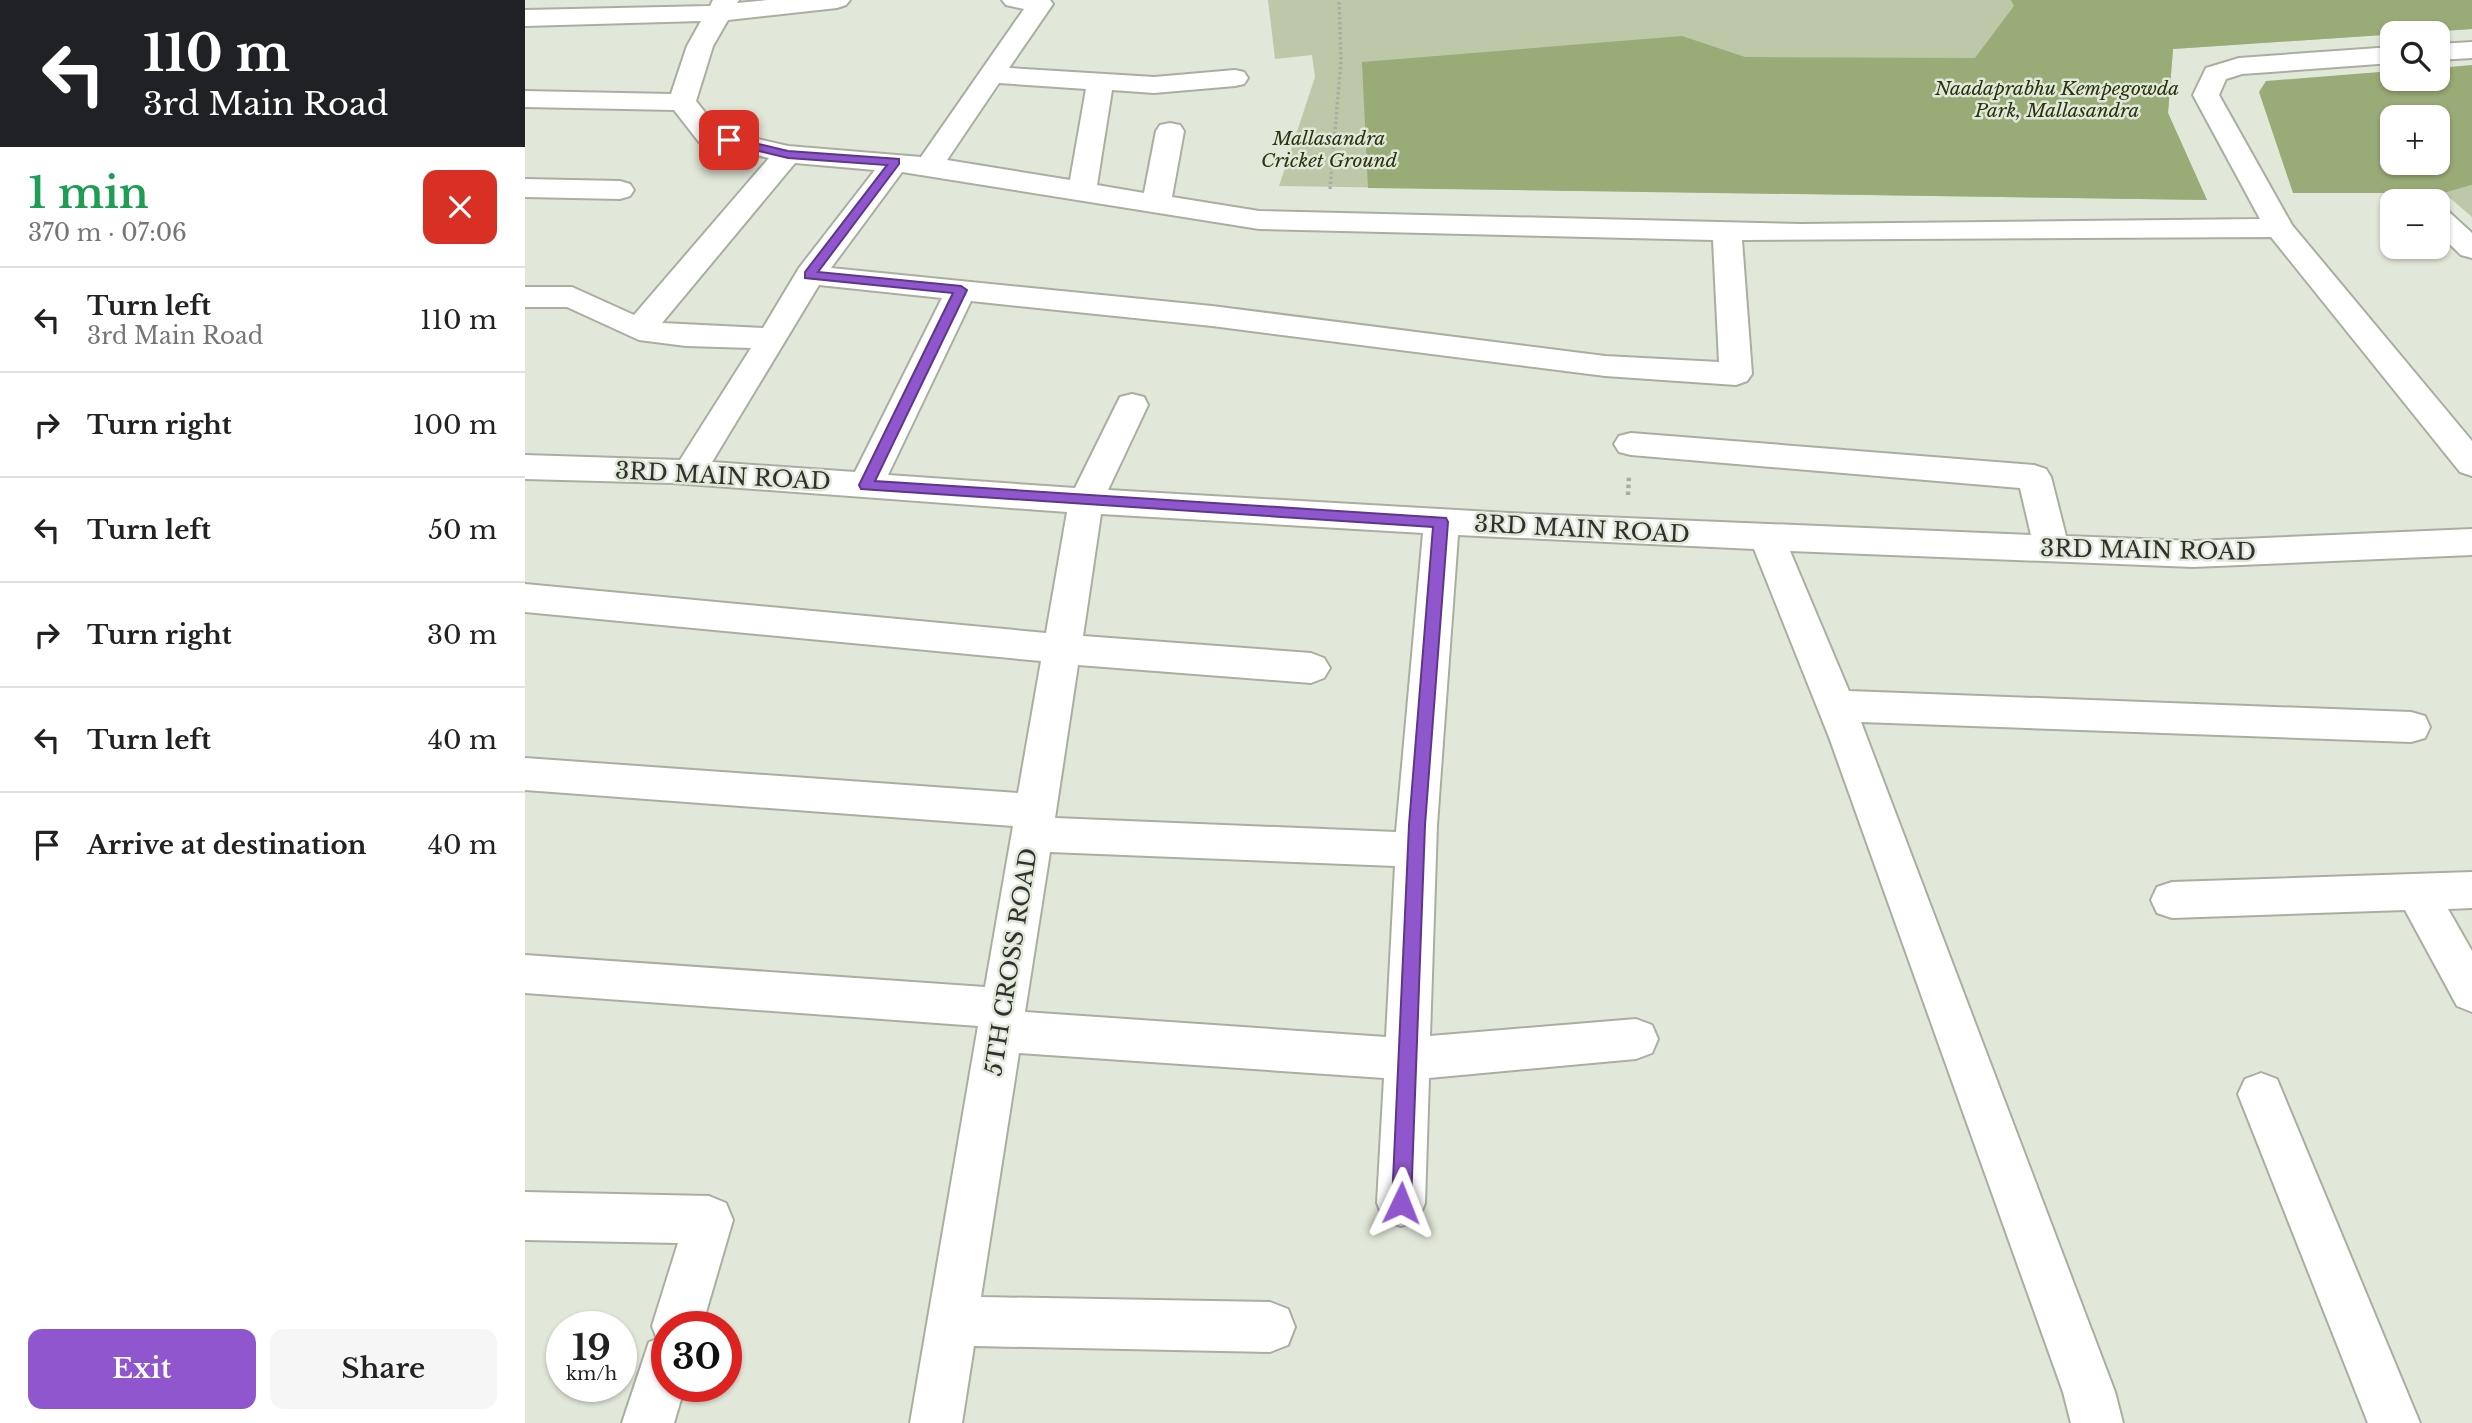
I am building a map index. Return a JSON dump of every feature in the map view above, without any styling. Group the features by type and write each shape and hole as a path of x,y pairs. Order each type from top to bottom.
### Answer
{"street":[{"path":"525,18 837,0"},
{"path":"929,166 1040,4 1015,0"},
{"path":"682,102 700,46 722,7"},
{"path":"2450,51 2472,50"},
{"path":"2380,56 2239,66 2215,74 2206,95 2279,228 2472,464"},
{"path":"993,75 1154,85 1235,78"},
{"path":"1082,192 1100,83"},
{"path":"525,99 682,102"},
{"path":"682,102 709,136 788,155 929,166 1259,220 1893,233 2279,228"},
{"path":"1156,204 1170,131"},
{"path":"639,330 788,155"},
{"path":"689,472 810,275 895,162"},
{"path":"525,188 620,190"},
{"path":"2450,228 2472,249"},
{"path":"810,275 1212,316 1605,366 1736,374 1727,231"},
{"path":"866,485 961,290"},
{"path":"525,297 572,297 639,330 686,335 773,338"},
{"name":"5TH CROSS ROAD","path":"936,1423 1086,501 1132,405"},
{"path":"1631,444 2034,477 2052,549"},
{"name":"3RD MAIN ROAD","path":"525,467 689,472 1086,501 1441,522 2052,549 2193,554 2472,542"},
{"path":"1401,1203 1416,850 1441,522"},
{"path":"1767,537 1836,706 2089,1392 2097,1423"},
{"path":"525,598 1061,649 1311,668"},
{"path":"1836,706 2411,727"},
{"path":"525,774 1033,822 1416,850"},
{"path":"2172,900 2472,890"},
{"path":"2417,892 2472,992"},
{"path":"525,974 1407,1059 1636,1039"},
{"path":"2261,1094 2394,1423"},
{"path":"525,1216 709,1220 682,1311"},
{"path":"953,1321 1271,1328"},
{"path":"648,1423 654,1402"}],"path":[{"path":"1327,221 1341,61 1339,0"},
{"path":"1625,531 1631,444"}],"green space":[{"name":"Naadaprabhu Kempegowda Park, Mallasandra","path":"1268,0 2472,0 2472,29 2450,30 2450,21 2380,21 2380,35 2173,49 2168,113 2207,200 1279,186 1315,77 1312,55 1275,59"},
{"name":"Naadaprabhu Kempegowda Park, Mallasandra","path":"2011,0 2472,0 2472,29 2450,30 2450,21 2380,21 2380,35 2173,49 2168,113 2207,200 1368,188 1362,62 1682,36 1745,57 1975,58 2014,6"},
{"path":"2472,65 2472,185 2450,191 2450,189 2380,189 2380,193 2293,193 2259,92 2266,81 2380,72 2380,91 2450,91 2450,67"},
{"path":"2472,185 2472,217 2450,198 2450,191"}],"route":[{"path":"729,140 788,155 895,162 810,275 961,290 866,485 1441,522 1417,825 1401,1203"}],"park label":[{"name":"Mallasandra Cricket Ground","path":"1329,149"}]}
